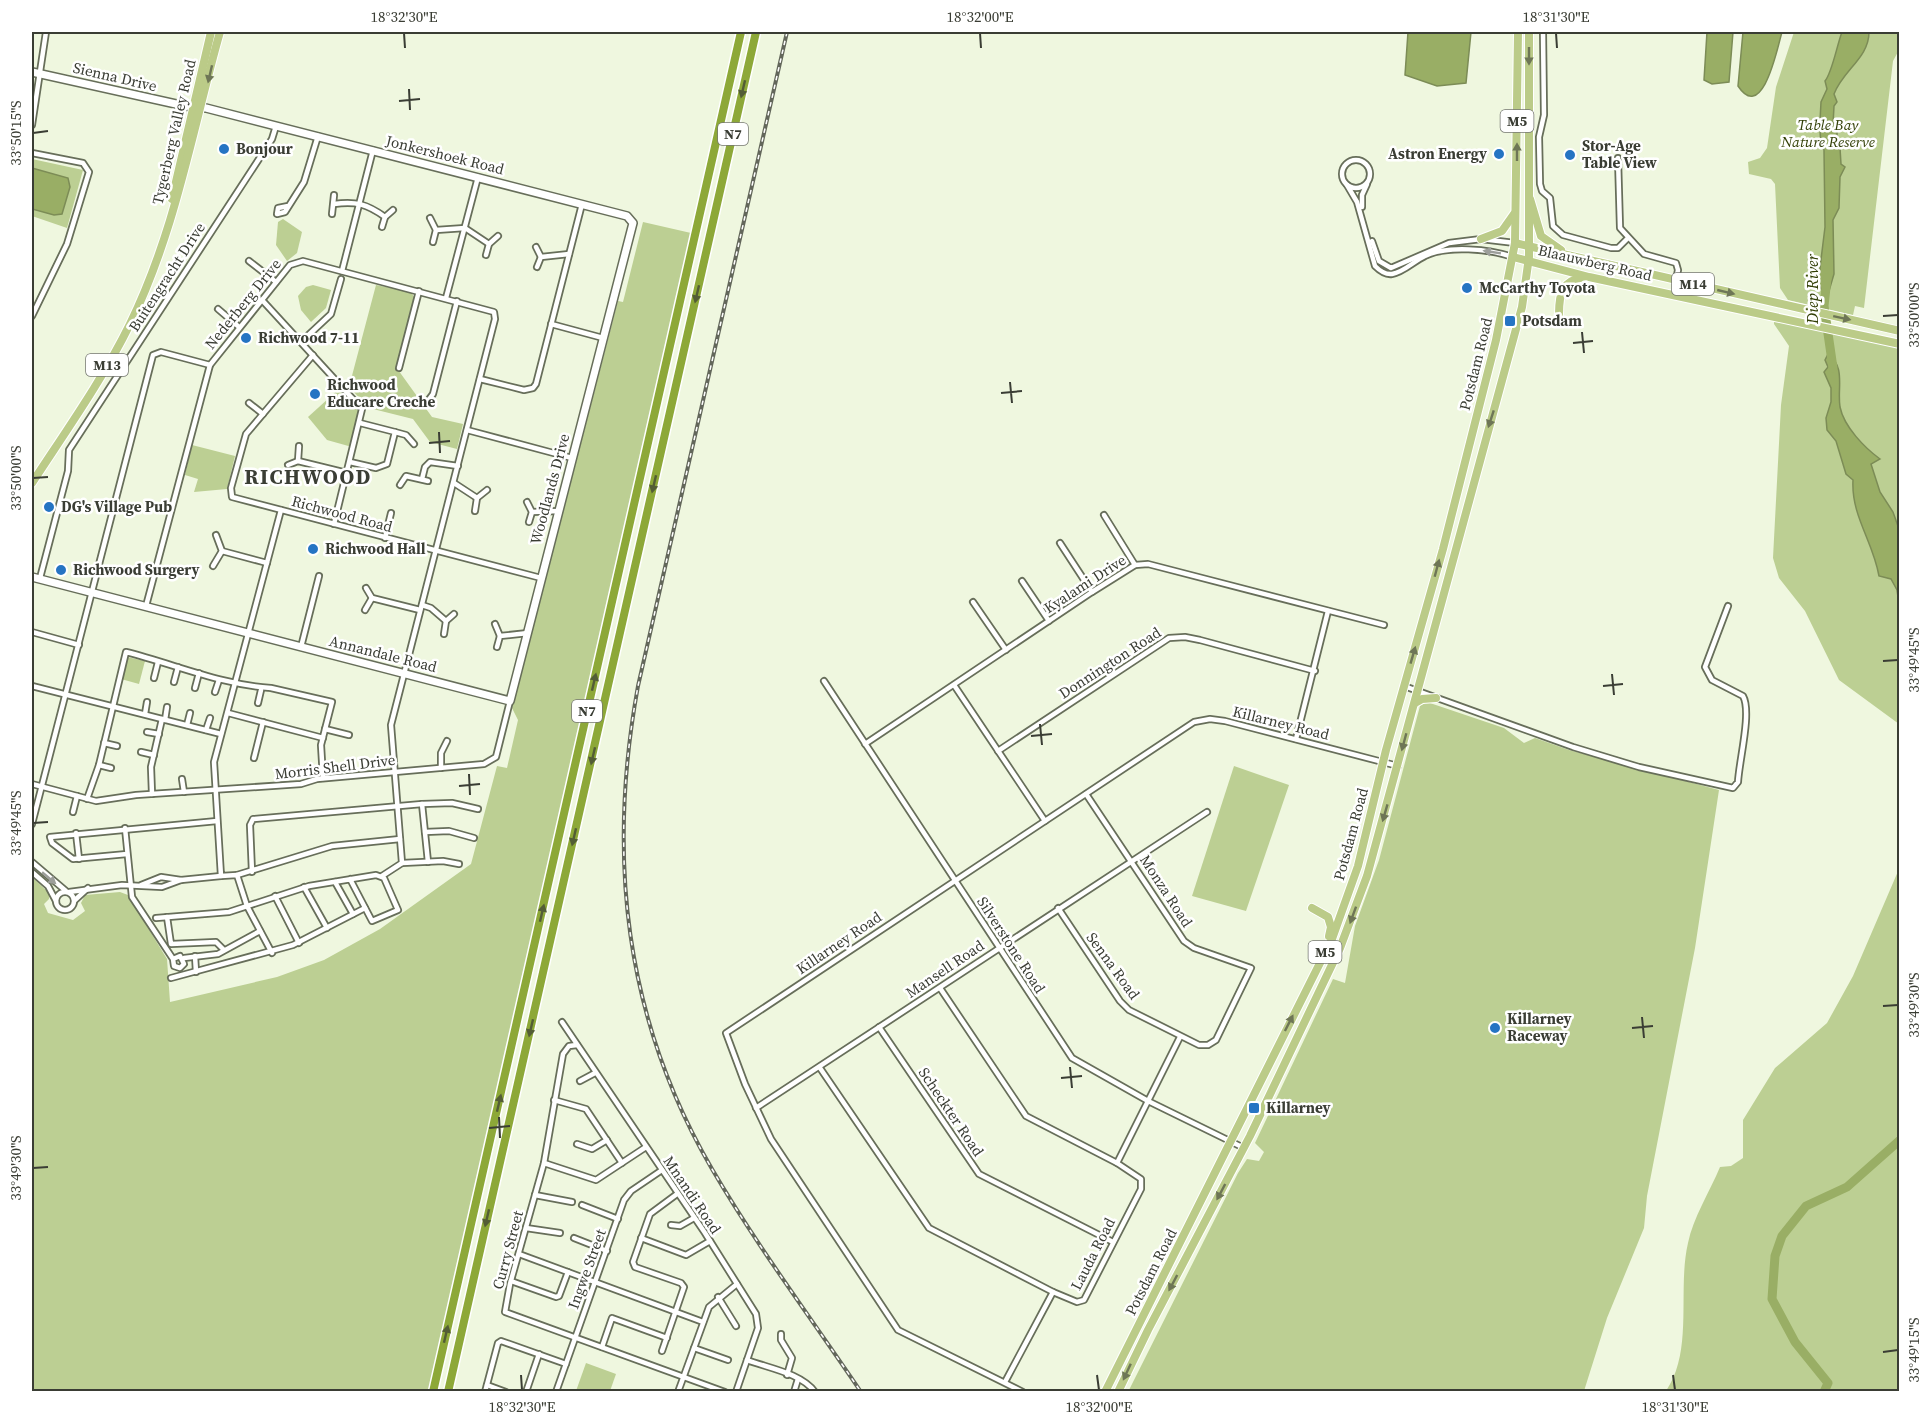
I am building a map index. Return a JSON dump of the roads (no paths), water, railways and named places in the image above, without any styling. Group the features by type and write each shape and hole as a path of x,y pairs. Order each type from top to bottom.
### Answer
{"highway":[{"name":"N7","path":"433,1392 741,32"},
{"name":"N7","path":"448,1392 756,32"}],"main road":[{"name":"Tygerberg Valley Road","path":"164,238 211,32"},
{"name":"Tygerberg Valley Road","path":"32,483 92,390 125,333 146,287 164,238 202,107 220,32"},
{"name":"M5","path":"1515,243 1518,32"},
{"name":"M5","path":"1529,32 1529,246"},
{"path":"1528,196 1543,238 1556,248 1579,257"},
{"path":"1481,239 1502,231 1516,211"},
{"name":"Blaauwberg Road","path":"1515,243 1899,331"},
{"name":"Potsdam Road","path":"1105,1392 1324,955 1358,866 1383,762 1488,374 1515,243"},
{"name":"Potsdam Road","path":"1118,1392 1244,1148 1348,930 1367,876 1416,703 1479,458 1505,376 1522,307 1529,262 1529,246"},
{"name":"Blaauwberg Road","path":"1513,257 1589,277 1899,344"},
{"path":"1559,314 1559,296 1563,286 1572,280 1589,277"},
{"path":"1488,374 1505,376"},
{"path":"1416,703 1422,699 1436,698"},
{"path":"1312,908 1326,913 1330,922 1324,955"}],"street":[{"path":"32,125 36,73 46,32"},
{"path":"1543,32 1544,115 1539,134 1540,184 1541,189 1551,200 1552,222 1560,234 1615,249 1628,238"},
{"name":"Sienna Drive","path":"36,73 193,107 202,107"},
{"name":"Tygerberg Valley Road","path":"202,107 250,119"},
{"name":"Jonkershoek Road","path":"250,119 582,204 627,216 631,220"},
{"name":"Buitengracht Drive","path":"40,579 68,471 69,450 272,139 276,126"},
{"path":"288,206 304,182 318,136"},
{"path":"373,150 342,271 490,310 495,319 391,725 402,863"},
{"path":"32,153 83,162 89,172 67,244 32,316"},
{"path":"1618,158 1619,223 1628,238 1644,254 1676,263 1678,270 1676,280"},
{"path":"1355,159 1364,162 1370,169 1361,206 1376,256 1382,265 1388,268 1387,274 1376,266 1357,202 1347,185 1342,178 1342,170 1346,164 1355,159"},
{"path":"446,298 478,177"},
{"path":"1347,185 1357,188 1367,184"},
{"path":"332,214 334,195"},
{"path":"334,204 360,202 385,217"},
{"path":"480,379 524,390 533,388 582,204"},
{"path":"382,227 385,217 393,210"},
{"path":"430,218 436,230 433,242"},
{"name":"Woodlands Drive","path":"490,763 495,757 528,633 632,227 631,220"},
{"path":"436,230 465,228 489,243"},
{"path":"486,255 489,243 498,236"},
{"name":"Blaauwberg Road","path":"1388,268 1398,267 1437,246 1481,239 1515,243"},
{"path":"536,247 541,257 537,267"},
{"name":"Blaauwberg Road","path":"1387,274 1401,271 1431,253 1480,250 1513,257"},
{"path":"541,257 569,254"},
{"path":"249,261 276,282"},
{"name":"Nederberg Drive","path":"146,606 210,364 295,261 342,271"},
{"path":"301,342 331,314 341,279"},
{"path":"399,368 419,291"},
{"path":"262,300 360,406 362,413 360,423 334,524"},
{"path":"427,402 433,394 457,301"},
{"path":"218,309 239,327"},
{"path":"551,324 603,338"},
{"path":"32,824 153,355 161,352 210,364"},
{"name":"Richwood Road","path":"313,355 243,441 230,493 235,499 541,578"},
{"path":"249,403 263,414"},
{"path":"360,423 406,435 414,444"},
{"path":"467,430 572,458"},
{"path":"350,462 372,468 384,467 395,432"},
{"path":"298,461 299,446"},
{"path":"288,465 298,461 347,473"},
{"path":"422,479 425,467 430,462 458,466"},
{"path":"400,485 406,476 428,481"},
{"path":"454,483 477,498"},
{"path":"475,511 477,498 487,490"},
{"path":"527,502 532,512 529,522"},
{"path":"221,876 213,768 281,510"},
{"path":"532,512 559,511"},
{"path":"385,538 391,513"},
{"path":"1104,515 1135,565"},
{"path":"216,535 222,551"},
{"path":"1060,543 1092,592"},
{"path":"222,551 267,563"},
{"path":"213,566 222,551"},
{"name":"Kyalami Drive","path":"865,744 1135,565 1148,564 1384,625"},
{"path":"301,647 319,576"},
{"name":"Annandale Road","path":"32,577 510,700"},
{"path":"1022,581 1049,621"},
{"path":"366,588 372,598 431,608 446,621"},
{"path":"365,610 372,598"},
{"path":"973,602 1006,650"},
{"path":"1404,686 1573,747 1639,767 1733,788 1738,782 1747,720 1746,701 1743,696 1712,680 1705,667 1728,606"},
{"path":"1296,739 1329,611"},
{"path":"444,634 446,621 454,614"},
{"path":"495,624 500,636 497,647"},
{"path":"32,632 79,645"},
{"path":"500,636 528,633"},
{"name":"Donnington Road","path":"998,751 1169,638 1185,637 1200,640 1315,670"},
{"path":"87,799 99,765 126,649 158,662 236,685 261,690 271,688 339,704"},
{"path":"154,678 158,662"},
{"path":"174,682 178,667"},
{"path":"195,688 199,673"},
{"path":"215,692 219,680"},
{"name":"Silverstone Road","path":"824,681 998,948 1075,1061 1148,1101 1244,1148"},
{"path":"954,685 1045,821"},
{"path":"32,686 221,734"},
{"path":"258,703 261,690"},
{"path":"145,714 147,702"},
{"path":"323,778 323,738 332,702"},
{"path":"152,794 151,771 154,754 168,707"},
{"path":"187,725 189,713"},
{"path":"228,713 323,738"},
{"path":"207,730 210,718"},
{"name":"Killarney Road","path":"1023,1392 898,1330 780,1155 756,1108 726,1033 1194,722 1210,719 1225,721 1398,766"},
{"path":"254,758 262,722"},
{"path":"325,729 349,735"},
{"path":"147,732 159,734"},
{"path":"441,768 441,750 447,741"},
{"path":"104,743 117,746"},
{"path":"141,752 154,754"},
{"name":"Morris Shell Drive","path":"32,784 87,799 101,800 152,794 301,784 323,778 490,763"},
{"path":"99,765 111,768"},
{"path":"182,779 183,792"},
{"name":"Monza Road","path":"1086,794 1184,941 1194,948 1251,968"},
{"path":"74,812 77,796"},
{"path":"422,804 428,862"},
{"path":"252,872 250,825 253,819 422,804 458,804 478,808"},
{"name":"Mansell Road","path":"756,1108 1207,812"},
{"path":"127,854 71,858 52,843 52,836 217,821"},
{"path":"125,828 130,886 134,901 172,959 173,965 177,968 184,964 184,958"},
{"path":"425,832 449,831 474,838"},
{"path":"76,833 79,859"},
{"path":"140,886 161,877 182,880 237,875 332,846 400,839"},
{"path":"32,862 75,900"},
{"path":"156,918 226,912 304,887 381,875 402,863 459,864"},
{"path":"32,872 48,886 59,908 67,910 87,888"},
{"path":"237,875 247,906 272,953"},
{"path":"350,879 374,922 398,910 381,875"},
{"path":"56,901 59,894 87,888 169,886 182,880"},
{"path":"335,882 353,914"},
{"path":"304,887 327,928"},
{"path":"275,896 299,943"},
{"path":"171,978 272,953 299,943 365,908"},
{"name":"Senna Road","path":"1058,908 1120,1001 1129,1010 1199,1045 1213,1043 1251,968"},
{"path":"167,917 171,944 216,942 224,950"},
{"path":"172,959 178,955 184,958 215,954 260,931"},
{"path":"195,956 196,972"},
{"name":"Lauda Road","path":"820,1068 929,1228 1053,1292 1077,1302 1084,1300 1142,1186 1138,1176 1026,1116 940,988"},
{"name":"Mnandi Road","path":"562,1022 710,1241 756,1314 759,1325 736,1392"},
{"name":"Scheckter Road","path":"879,1028 979,1174 1113,1242"},
{"path":"1117,1163 1180,1037"},
{"name":"Curry Street","path":"577,1045 569,1046 564,1050 544,1163 511,1281 505,1312 725,1392"},
{"path":"580,1081 595,1073"},
{"path":"554,1101 586,1109 622,1163"},
{"path":"577,1144 592,1149 607,1140"},
{"path":"544,1163 596,1180 645,1147"},
{"name":"Ingwe Street","path":"556,1392 628,1194 662,1170"},
{"path":"662,1351 683,1285 633,1264 651,1212 677,1194"},
{"path":"535,1195 572,1202"},
{"path":"582,1206 618,1219"},
{"path":"671,1225 682,1226 694,1218"},
{"path":"526,1228 560,1233"},
{"path":"574,1238 607,1251"},
{"path":"641,1238 686,1255 710,1241"},
{"path":"519,1254 703,1322"},
{"path":"511,1281 556,1298 559,1296 568,1272"},
{"path":"678,1392 709,1307 737,1284"},
{"path":"1005,1382 1053,1292"},
{"path":"718,1298 736,1326"},
{"path":"602,1347 612,1318 610,1311"},
{"path":"612,1318 667,1338"},
{"path":"781,1334 781,1340 792,1358 787,1375"},
{"path":"485,1392 499,1342 566,1364"},
{"path":"694,1348 728,1360"},
{"path":"526,1392 539,1354"},
{"path":"747,1360 808,1383 815,1392"},
{"path":"794,1392 798,1379"},
{"path":"487,1385 506,1392"}],"waterway":[{"name":"Diep River","path":"1827,278 1824,306 1833,368"},
{"name":"Diep River","path":"1824,1392 1828,1383 1795,1342 1772,1299 1775,1256 1782,1236 1806,1206 1847,1187 1900,1140"}],"railway":[{"path":"787,32 638,686 629,749 624,812 625,874 630,935 642,995 659,1054 682,1112 712,1169 747,1226 861,1392"}],"place":[{"name":"Bonjour","path":"224,149"},
{"name":"Astron Energy","path":"1499,154"},
{"name":"Stor-Age Table View","path":"1570,155"},
{"name":"McCarthy Toyota","path":"1467,288"},
{"name":"Potsdam","path":"1510,321"},
{"name":"Richwood 7-11","path":"246,338"},
{"name":"Richwood Educare Creche","path":"315,394"},
{"name":"DG's Village Pub","path":"49,507"},
{"name":"Richwood Hall","path":"313,549"},
{"name":"Richwood Surgery","path":"61,570"},
{"name":"Killarney Raceway","path":"1495,1028"},
{"name":"Killarney","path":"1254,1108"}],"district":[{"name":"RICHWOOD","path":"308,477"}],"park label":[{"name":"Table Bay Nature Reserve","path":"1828,134"}]}
